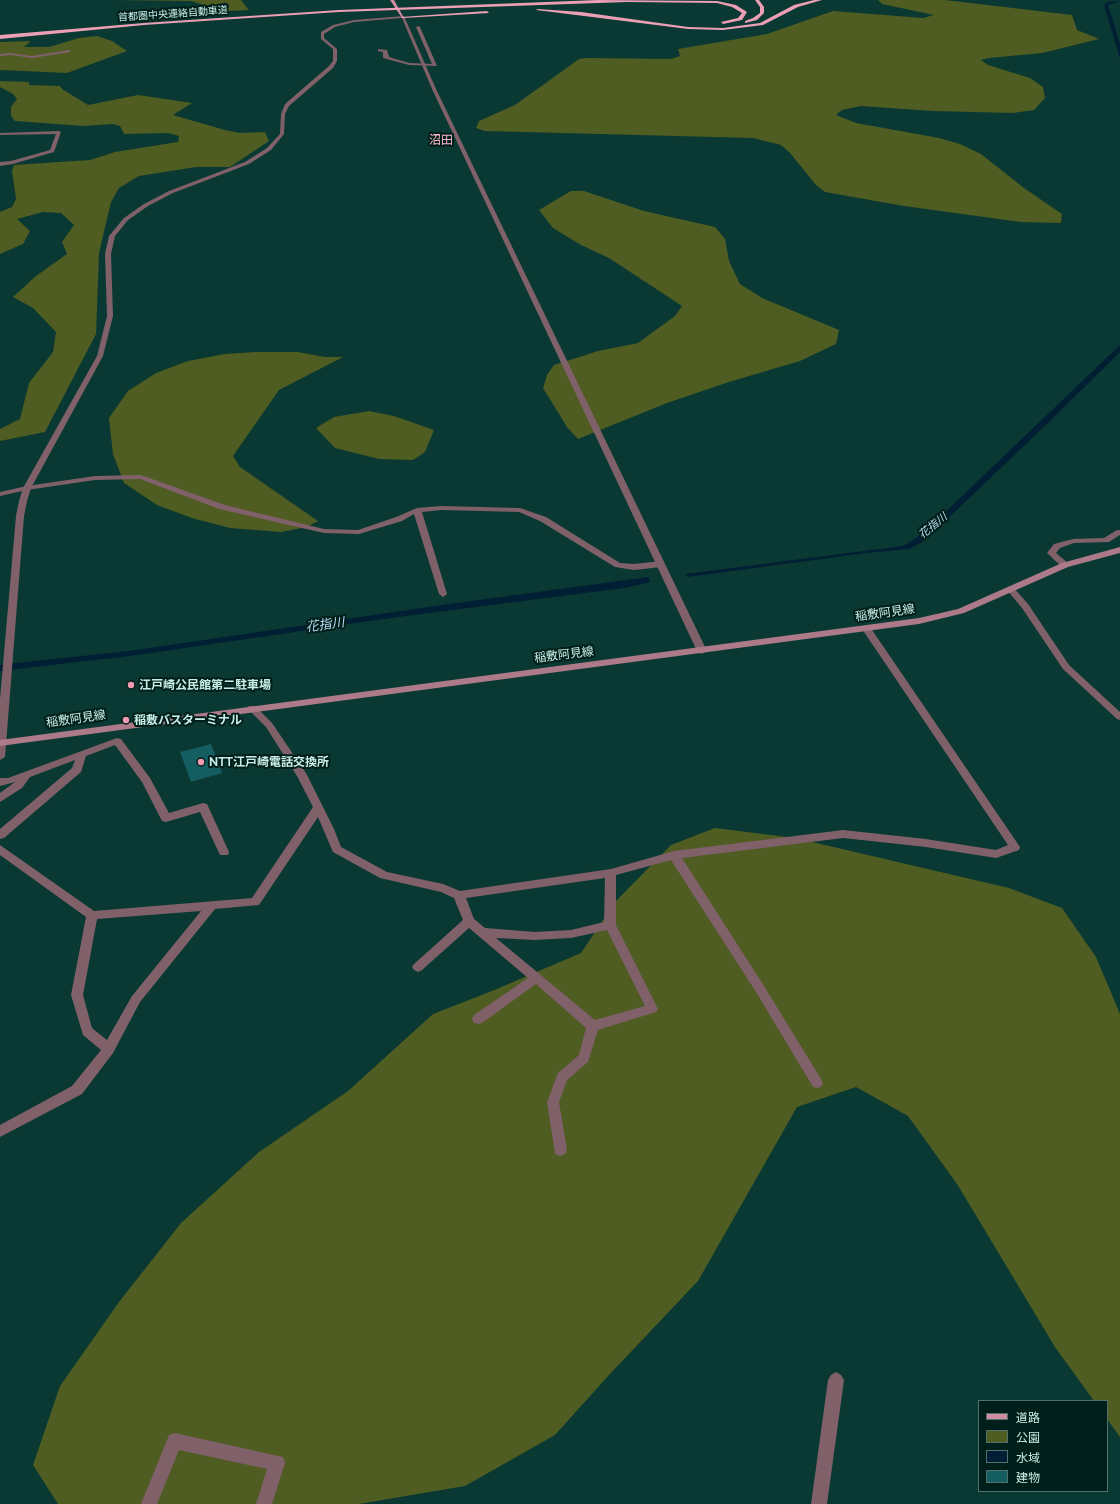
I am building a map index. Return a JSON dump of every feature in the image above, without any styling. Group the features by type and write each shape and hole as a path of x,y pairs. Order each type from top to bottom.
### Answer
{"highway":[{"path":"490,1 510,0"},
{"name":"首都圏中央連絡自動車道","path":"0,37 89,27 273,13 530,0"},
{"name":"首都圏中央連絡自動車道","path":"0,37 144,24 332,12 636,0"},
{"path":"657,23 704,26 740,24 755,19 762,13 762,7 756,0"},
{"path":"657,23 697,28 732,27 755,22 764,18 769,11 762,0"},
{"path":"403,17 551,10 703,29 739,28 761,24 796,6 820,0"},
{"path":"610,1 717,2 734,6 745,12 743,17 740,19 720,24 657,23"},
{"path":"403,17 490,12"}],"main road":[{"path":"393,2 403,17"},
{"name":"稲敷阿見線","path":"0,743 252,708 867,629 941,616 967,608 1065,565 1120,550"}],"street":[{"path":"0,757 5,688 5,657 20,516 27,488 100,356 110,316 108,245 118,227 139,209 160,197 247,163 269,149 282,134 283,114 287,105 331,67 335,61 335,49 322,38 323,31 337,25 350,22 403,17 424,65 702,651"},
{"path":"380,50 385,51 384,57 409,64 435,65 418,26"},
{"path":"0,55 11,54 32,57 69,50"},
{"path":"0,134 59,132 52,151 11,163 0,164"},
{"path":"0,494 27,488 95,478 141,477 222,507 324,530 359,532 399,519 417,510 441,508 520,510 543,519 618,565 634,567 662,564"},
{"path":"417,510 443,594"},
{"path":"1065,565 1051,553 1057,546 1073,541 1106,540 1120,532"},
{"path":"1011,590 1025,606 1066,667 1120,717"},
{"path":"252,708 269,725 302,775 337,849 384,875 443,888 459,895 611,873 674,855 843,834 926,843 996,854 1015,847 867,629"},
{"path":"0,782 9,781 117,741 146,780 166,818 202,807 224,852"},
{"path":"0,835 77,770 81,755"},
{"path":"0,798 18,786 24,780 26,775"},
{"path":"0,849 92,915 255,902 318,808"},
{"path":"674,855 760,989 817,1083"},
{"path":"593,1026 652,1008 610,925 611,873"},
{"path":"459,895 469,921 593,1026"},
{"path":"0,1131 76,1090 109,1049 136,999 212,905"},
{"path":"92,915 77,995 87,1030 109,1049"},
{"path":"418,967 469,921"},
{"path":"482,932 535,936 571,934 610,925"},
{"path":"478,1019 536,978"},
{"path":"560,1150 553,1102 562,1077 584,1058 593,1026"},
{"path":"819,1504 836,1380"},
{"path":"149,1504 175,1441 277,1463 264,1504"}],"green space":[{"path":"113,0 241,0 249,10 211,12 210,9 201,4 191,1"},
{"path":"878,0 945,0 1072,15 1077,30 1099,39 1042,53 981,60 988,65 1030,78 1043,87 1045,98 1034,110 1013,113 933,111 861,106 842,110 836,115 856,123 939,138 960,144 981,154 1024,188 1062,214 1061,223 1021,222 904,206 825,192 816,185 790,153 781,145 753,138 485,131 476,128 479,121 515,105 579,59 671,59 680,56 678,49 767,34 833,11 923,18 934,15 882,4"},
{"path":"97,36 112,41 127,51 67,73 0,70 0,42 31,41 24,47 49,47 79,38"},
{"path":"0,81 29,82 29,85 60,86 62,89 88,105 138,95 192,103 173,115 240,133 265,132 269,141 230,167 196,167 139,176 119,188 111,202 99,253 96,334 45,432 0,441 0,429 20,419 29,383 53,352 56,332 33,308 13,297 36,276 67,254 62,242 74,225 61,213 43,212 17,219 30,231 23,244 0,254 0,212 12,207 16,199 12,171 14,165 90,160 115,152 178,142 179,136 168,133 124,134 120,126 113,124 83,126 15,121 11,116 11,107 17,99 13,94 0,87"},
{"path":"571,191 584,191 644,211 715,227 725,239 729,261 740,284 762,298 839,330 836,344 800,361 729,382 667,403 578,439 567,427 543,388 547,375 554,365 598,351 638,343 675,316 682,306 609,258 581,245 553,228 539,210"},
{"path":"298,352 325,357 343,357 279,390 233,456 240,467 318,521 307,527 281,532 230,528 192,518 157,505 124,483 113,454 109,418 128,391 156,373 188,361 225,354"},
{"path":"369,411 394,416 434,430 425,452 413,460 379,459 335,448 316,428 334,417"},
{"path":"715,828 795,838 1009,888 1062,908 1096,957 1120,1014 1120,1437 1108,1420 1108,1400 1093,1400 1055,1347 957,1184 908,1116 856,1087 797,1107 698,1281 609,1375 555,1435 465,1486 359,1504 58,1504 33,1465 60,1386 119,1302 181,1223 259,1152 348,1091 433,1014 492,991 581,953 615,902 671,845"}],"water":[{"path":"1120,1 1108,5 1120,44 1120,59 1104,5 1107,2"},
{"name":"花指川","path":"1120,345 1120,352 1050,421 943,523 922,542 909,549 866,553 687,577 685,574 903,546 916,538 936,521"},
{"name":"花指川","path":"648,577 651,582 624,588 398,617 130,656 0,671 0,665 129,651 442,605"}],"building":[{"name":"NTT江戸崎電話交換所","path":"211,744 222,773 191,782 180,752"}],"place":[{"name":"江戸崎公民館第二駐車場","path":"131,685"},
{"name":"稲敷バスターミナル","path":"126,720"},
{"name":"NTT江戸崎電話交換所","path":"201,762"}],"district":[{"name":"沼田","path":"441,140"}]}
